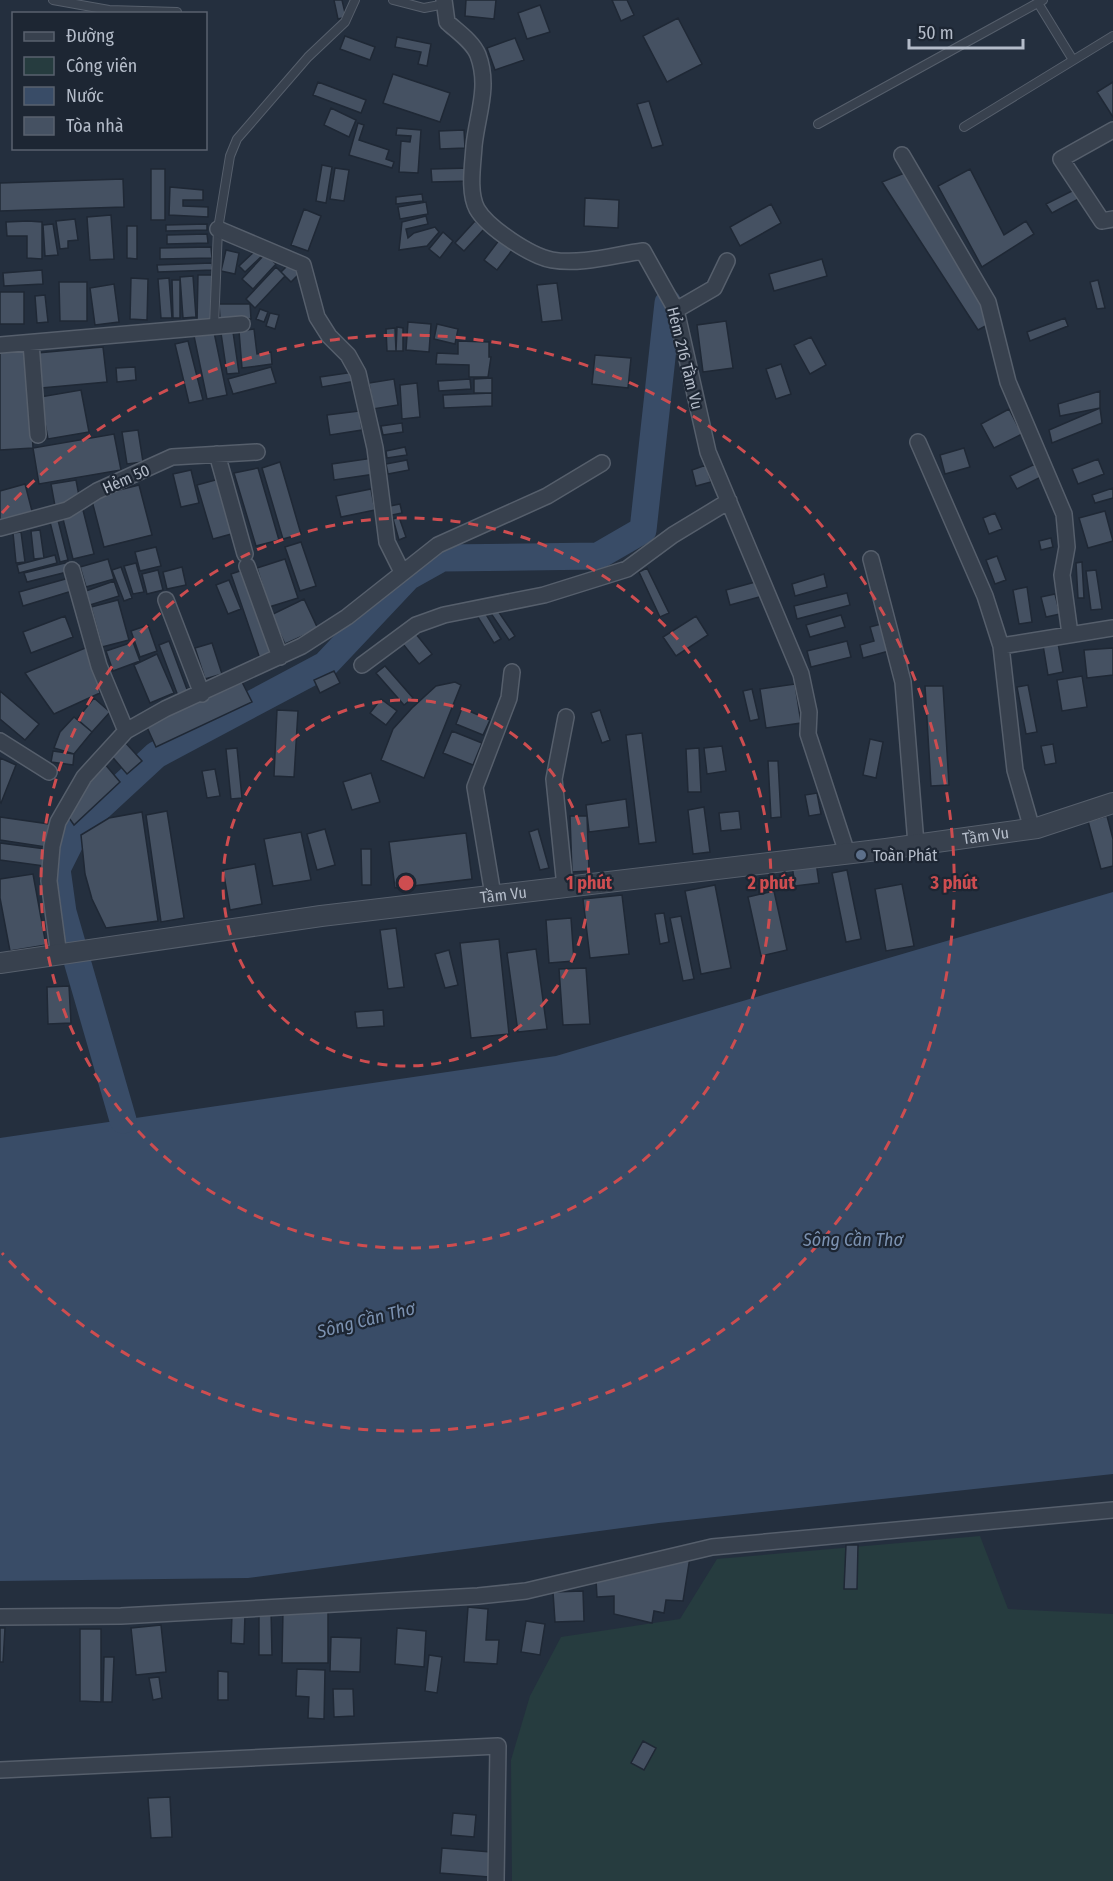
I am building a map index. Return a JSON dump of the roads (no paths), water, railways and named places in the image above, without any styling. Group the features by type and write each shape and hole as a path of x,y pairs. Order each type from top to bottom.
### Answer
{"street":[{"name":"Hẻm 216 Tầm Vu","path":"445,2 447,22 471,44 478,54 482,72 484,98 474,144 472,187 477,209 498,230 528,253 553,260 581,260 643,251 676,310 708,452 801,674 809,712 808,734 848,853"},
{"path":"1113,130 1061,159 1102,221 1113,219"},
{"path":"902,154 988,302 1008,382 1064,514 1067,547 1062,576 1070,634"},
{"path":"218,229 303,266 317,317 329,336 348,355 358,373 375,448 387,542 402,572"},
{"path":"676,310 714,288 728,261"},
{"path":"0,345 242,324"},
{"path":"31,343 38,435"},
{"path":"918,442 985,596 1001,646 1015,770 1032,829"},
{"name":"Hẻm 50","path":"0,528 68,510 97,491 172,457 257,452"},
{"path":"217,454 246,560 280,657"},
{"path":"60,956 50,881 52,846 58,822 84,777 126,731 165,709 280,657 347,617 438,544 547,496 602,463"},
{"path":"362,665 416,625 444,615 544,595 627,569 673,535 729,501"},
{"path":"871,559 903,682 916,844"},
{"path":"72,570 99,666 126,731"},
{"path":"166,600 202,694"},
{"path":"1001,646 1113,628"},
{"path":"493,895 476,787 509,698 512,672"},
{"path":"565,887 554,778 566,717"},
{"path":"0,741 48,772"},
{"name":"Tầm Vu","path":"0,963 321,916 1032,829 1113,803"},
{"path":"0,1617 121,1616 478,1596 526,1591 712,1547 804,1538 821,1539 1113,1510"},
{"path":"0,1770 498,1746 496,1881"}],"lane":[{"path":"53,0 109,10 177,12"},
{"path":"214,326 218,229 230,156 237,139 308,57 345,22 355,0"},
{"path":"393,0 424,8 445,2"},
{"path":"818,124 1041,2 1073,60"},
{"path":"964,127 1113,36"}],"water":[{"name":"Sông Cần Thơ","path":"1113,892 1113,1474 659,1523 248,1578 0,1581 0,1138 556,1056"}],"waterway":[{"path":"123,1120 63,912 57,869 78,827 156,755 325,665 408,577 442,558 598,556 643,530 668,303"}],"place":[{"name":"Toàn Phát","path":"861,855"}]}
